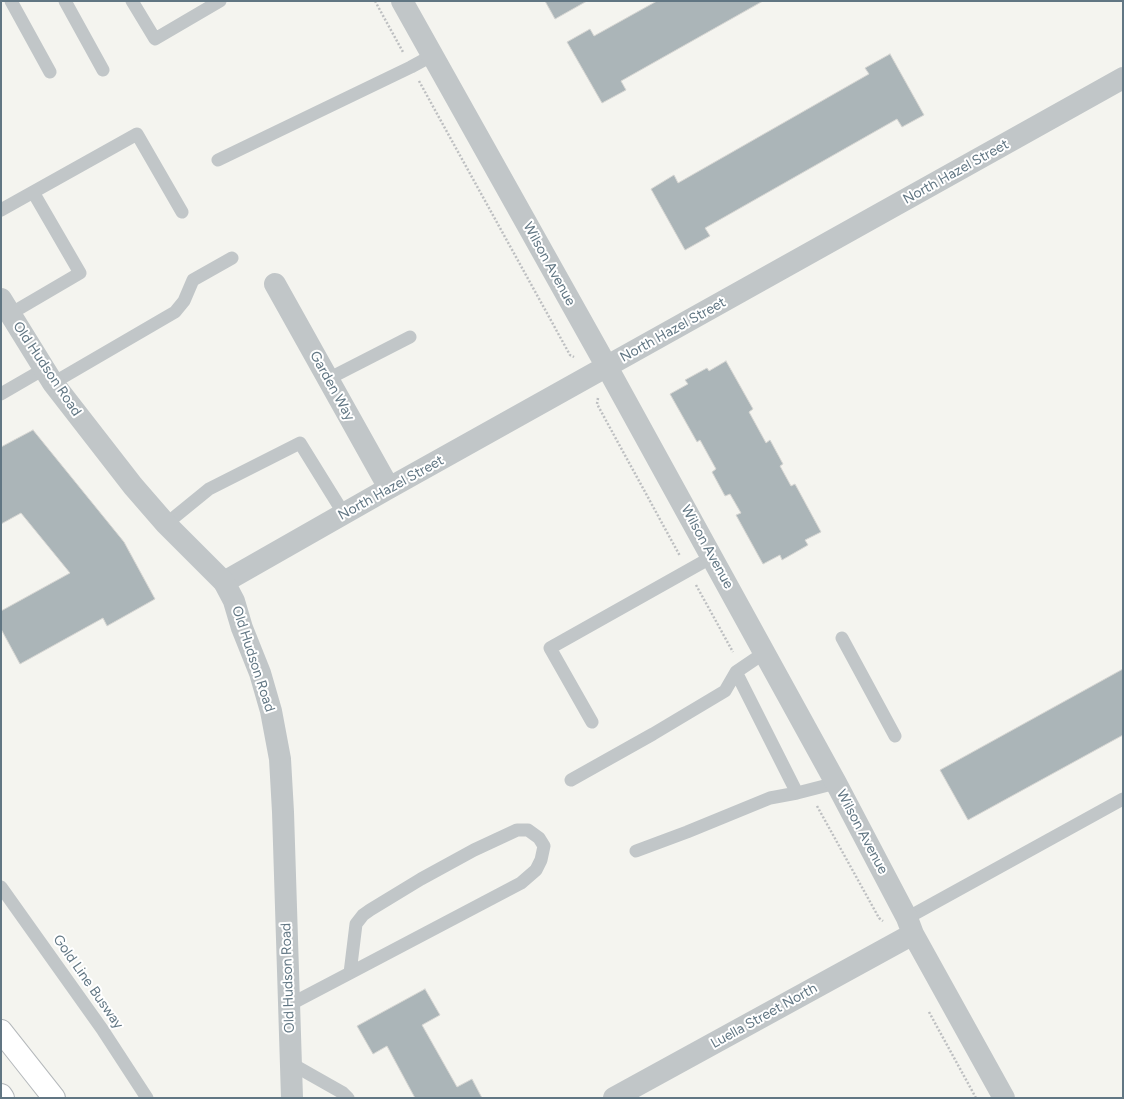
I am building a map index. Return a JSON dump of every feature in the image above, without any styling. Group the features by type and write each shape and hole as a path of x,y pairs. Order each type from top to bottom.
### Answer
{"highway":[{"path":"1,1031 54,1098"}],"street":[{"name":"Wilson Avenue","path":"402,1 712,556 836,783 910,926 1004,1098"},
{"name":"North Hazel Street","path":"224,582 389,488 1123,78"},
{"name":"Garden Way","path":"275,284 389,488"},
{"name":"Old Hudson Road","path":"6,307 48,376 133,486 166,524 224,582 234,601 242,628 260,673 271,711 280,759 284,820 292,1098"},
{"name":"Luella Street North","path":"614,1098 910,926"}],"lane":[{"path":"10,1 50,72"},
{"path":"65,1 103,70"},
{"path":"132,1 155,40 220,1"},
{"path":"218,160 433,55"},
{"path":"1,210 137,134 182,212"},
{"path":"6,307 80,273 33,192"},
{"path":"1,394 48,376 175,312 184,301 193,280 232,258"},
{"path":"328,379 410,337"},
{"path":"166,524 208,489 300,443 344,514"},
{"path":"592,722 550,648 712,556"},
{"path":"842,638 895,736"},
{"path":"571,780 725,691 736,672 764,653"},
{"path":"736,672 797,793"},
{"path":"636,851 770,798 836,783"},
{"path":"910,926 1123,799"},
{"path":"289,1005 350,973 521,883 536,870 542,860 544,846 540,838 528,830 517,830 467,854 421,879 370,910 356,924 350,973"},
{"name":"Gold Line Busway","path":"1,887 102,1029 147,1098"},
{"path":"290,1063 343,1093 348,1098"}],"path":[{"path":"375,1 570,355 574,357"},
{"path":"928,1011 976,1098"}],"building":[{"path":"545,1 587,1 555,19"},
{"path":"657,1 763,1 621,81 626,90 602,103 567,42 590,29 594,36"},
{"path":"890,54 924,115 902,127 897,119 705,228 710,236 685,250 651,189 674,175 678,183 869,74 865,68"},
{"path":"726,361 753,409 749,412 766,443 770,440 783,464 780,466 791,486 795,484 821,532 805,540 808,545 782,560 780,555 763,564 736,515 741,513 730,494 725,496 712,472 716,469 700,440 697,442 670,394 688,384 685,380 707,368 709,371"},
{"path":"33,430 124,542 155,599 107,626 103,618 20,664 1,629 1,611 70,573 21,513 1,524 1,447"},
{"path":"1123,669 1123,735 968,820 940,770"},
{"path":"425,989 440,1015 422,1025 457,1087 472,1079 482,1098 415,1098 387,1046 373,1054 357,1026"}]}
